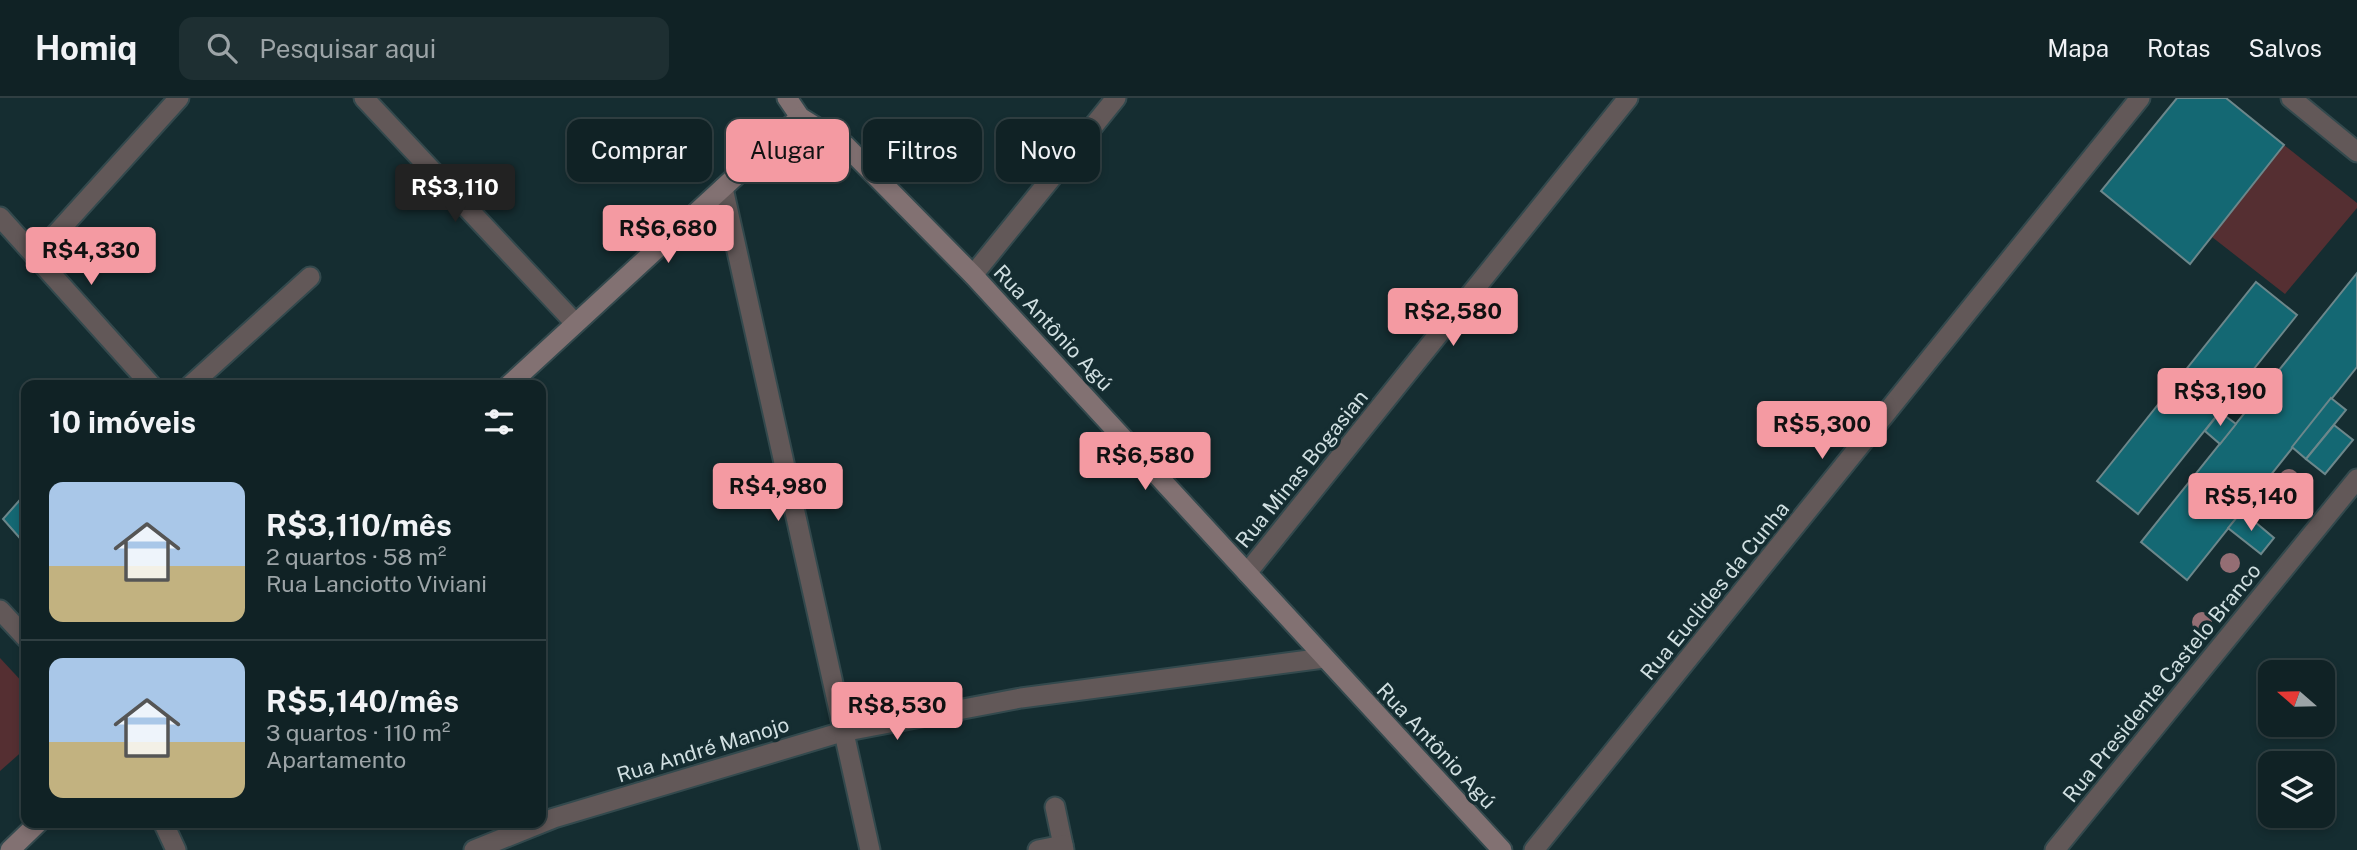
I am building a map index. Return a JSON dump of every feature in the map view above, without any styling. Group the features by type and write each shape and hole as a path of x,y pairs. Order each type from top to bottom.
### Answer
{"main road":[{"name":"Rua Antônio Agú","path":"787,98 800,117 845,145 973,275 1502,850"},
{"path":"514,380 800,117"},
{"path":"10,850 33,828"}],"street":[{"path":"36,257 179,98"},
{"path":"363,98 575,323"},
{"path":"973,275 1116,98"},
{"name":"Rua Minas Bogasian","path":"1247,573 1628,98"},
{"name":"Rua Euclides da Cunha","path":"1534,850 2140,98"},
{"path":"2291,98 2357,152"},
{"path":"723,188 870,850"},
{"path":"0,217 147,380"},
{"path":"197,380 310,277"},
{"name":"Rua Presidente Castelo Branco","path":"2055,850 2357,479"},
{"path":"0,610 21,633"},
{"name":"Rua André Manojo","path":"546,821 842,732 1021,698 1324,658"},
{"path":"1038,850 1063,848 1055,807"},
{"path":"166,828 176,850"},
{"name":"Rua André Manojo","path":"474,850 529,828"}],"shaded area":[{"path":"2284,145 2357,203 2357,208 2285,294 2212,237"},
{"path":"0,658 21,681 21,752 0,771"}],"building":[{"path":"2177,98 2226,98 2284,145 2190,264 2101,191"},
{"path":"2357,273 2357,367 2187,580 2141,542"},
{"path":"2256,282 2297,315 2138,514 2097,481"},
{"path":"2331,398 2346,410 2306,459 2292,447"},
{"path":"2220,412 2236,424 2220,444 2205,431"},
{"path":"2334,425 2353,440 2325,474 2306,459"},
{"path":"21,499 21,539 3,519"},
{"path":"2242,511 2274,538 2261,554 2228,528"}]}
